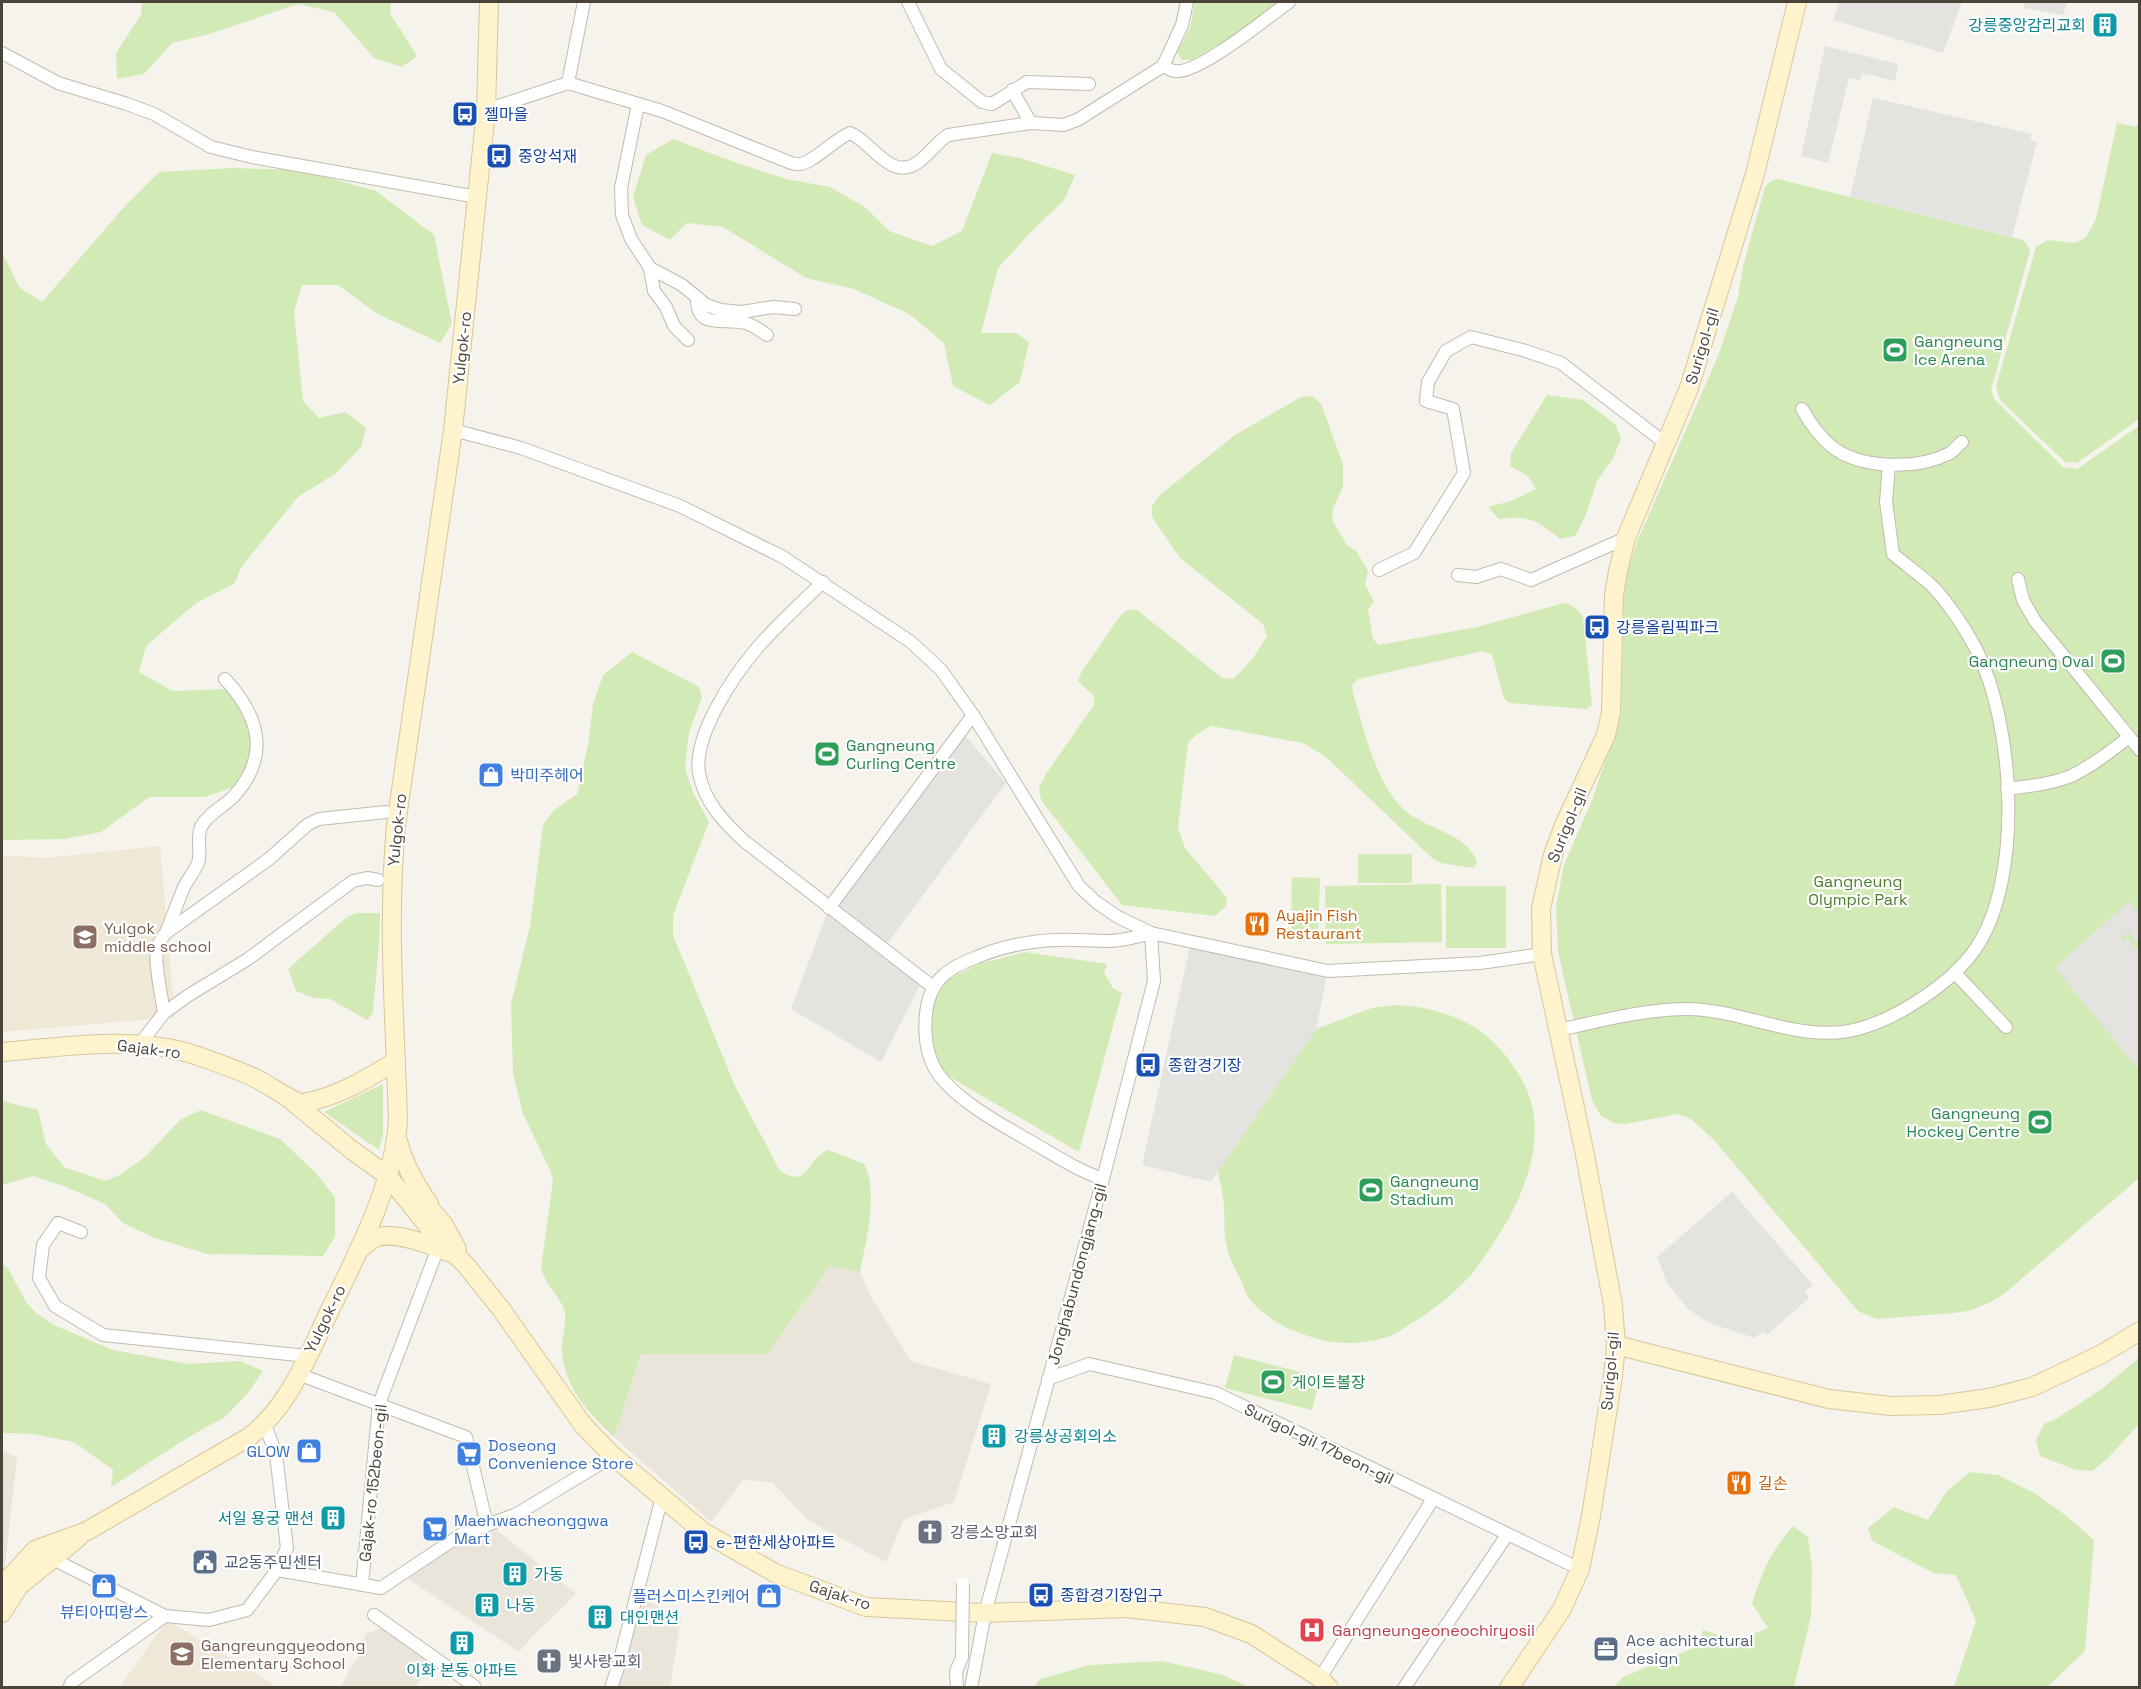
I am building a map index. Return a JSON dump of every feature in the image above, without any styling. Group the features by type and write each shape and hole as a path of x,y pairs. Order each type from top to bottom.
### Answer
{"street":[{"name":"Yulgok-ro","path":"2,1613 19,1586 87,1531 249,1437 265,1425 282,1402 308,1356 358,1251 389,1172 397,1138 392,861 477,197 486,110 489,2"},
{"path":"568,83 584,2"},
{"path":"908,2 941,69 982,102 992,104 1027,82 1089,84"},
{"path":"486,110 568,83 662,111 790,163 801,164 850,133 858,137 888,165 908,168 919,162 948,135 1031,123 1064,125 1079,119 1163,66 1182,25 1187,2"},
{"path":"1163,66 1177,72 1194,67 1229,46 1289,2"},
{"name":"Surigol-gil","path":"1509,1688 1562,1608 1580,1569 1591,1516 1616,1345 1613,1305 1584,1150 1542,954 1541,908 1552,855 1606,735 1611,712 1614,595 1617,571 1626,538 1689,388 1755,174 1797,2"},
{"path":"2,53 58,83 154,114 212,147 252,157 477,197"},
{"path":"1012,90 1031,123"},
{"path":"638,104 621,188 622,215 632,239 650,268 654,291 666,307 674,326 688,340"},
{"path":"650,268 682,285 706,305 721,310 742,312 773,307 795,309"},
{"path":"697,298 697,308 706,319 747,323 767,335"},
{"path":"1379,570 1414,553 1464,473 1453,410 1426,401 1428,382 1446,351 1471,337 1527,351 1561,363 1665,443"},
{"path":"1802,409 1813,428 1833,447 1861,460 1889,465 1922,463 1950,454 1962,442"},
{"path":"448,430 521,448 680,506 783,557 911,642 941,670 973,715 1079,886 1096,902 1118,917 1151,933 1333,972 1480,963 1542,954"},
{"path":"1558,1030 1652,1012 1689,1009 1729,1015 1786,1028 1813,1032 1841,1032 1860,1028 1896,1013 1928,995 1955,972 1976,948 1989,924 1999,897 2004,858 2007,789 2003,733 1993,691 1976,650 1961,624 1930,584 1893,554 1886,502 1889,465"},
{"path":"1458,575 1476,577 1501,569 1531,580 1626,538"},
{"path":"2018,579 2023,600 2035,621 2139,750"},
{"path":"823,582 757,648 741,669 708,726 700,752 699,773 709,801 724,822 744,841 933,987"},
{"path":"166,933 187,881 197,866 200,855 201,828 208,817 233,798 246,781 255,759 258,745 257,731 241,696 225,679"},
{"path":"829,908 973,715"},
{"path":"2007,789 2042,785 2071,776 2101,758 2129,737"},
{"path":"164,1013 156,952 160,940 166,933 269,859 307,825 319,819 386,812"},
{"path":"139,1045 164,1013 189,995 248,960 353,881 367,878 378,880"},
{"path":"1103,1179 1082,1172 985,1115 940,1077 926,1047 926,1013 933,987 941,977 957,966 997,950 1057,940 1108,941 1151,933"},
{"name":"Jonghabundongjang-gil","path":"971,1688 985,1613 1103,1179 1154,981 1151,933"},
{"path":"1955,972 2006,1028"},
{"name":"Gajak-ro","path":"2,1052 83,1045 139,1045 193,1055 255,1078 313,1108 389,1172 444,1225 453,1255"},
{"path":"295,1100 315,1101 349,1087 396,1061"},
{"name":"Gajak-ro","path":"295,1100 360,1156 389,1172 439,1240 501,1309 583,1425 613,1456 702,1530 775,1573 866,1607 985,1613 1126,1608 1205,1617 1251,1634 1325,1683"},
{"path":"397,1138 402,1157 414,1183 444,1225"},
{"path":"360,1156 368,1170 376,1207"},
{"path":"81,1232 58,1223 43,1245 39,1278 55,1306 103,1335 308,1356"},
{"path":"358,1251 374,1238 385,1237 412,1239 453,1255"},
{"name":"Gajak-ro 152beon-gil","path":"362,1585 379,1404 453,1255"},
{"path":"1616,1345 1829,1399 1891,1406 1939,1405 1989,1398 2032,1387 2092,1359 2139,1331"},
{"name":"Surigol-gil 17beon-gil","path":"1048,1378 1089,1364 1216,1393 1580,1569"},
{"path":"298,1374 466,1437 488,1525"},
{"path":"53,1559 165,1616 209,1620 247,1610 277,1570 287,1548 276,1454 265,1425"},
{"path":"277,1570 381,1588 462,1534 517,1514 613,1456"},
{"path":"611,1688 662,1497"},
{"path":"1325,1683 1433,1499"},
{"name":"Yulgok-ro","path":"2,1586 35,1550 87,1531"},
{"path":"1404,1688 1507,1535"},
{"path":"957,1688 956,1672 962,1657 963,1582"},
{"path":"374,1615 474,1686 472,1688"},
{"path":"69,1688 72,1682 165,1616"}],"shaded area":[{"path":"1839,2 1962,2 1943,53 1833,20"},
{"path":"2025,2 2067,2 2063,15 2024,8"},
{"path":"1825,46 1898,64 1895,81 1862,73 1860,81 1849,78 1828,163 1801,156"},
{"path":"1873,98 2032,134 2030,140 2037,142 2012,237 1850,197"},
{"path":"961,731 1006,783 883,949 923,979 881,1062 791,1009 829,908"},
{"name":"Yulgok middle school","path":"160,846 175,1017 2,1032 2,855 44,858"},
{"path":"2129,901 2139,913 2139,945 2130,934 2123,935 2122,939 2124,942 2128,939 2139,952 2139,1070 2055,968"},
{"path":"1191,942 1328,971 1316,1029 1211,1182 1142,1165"},
{"path":"1732,1192 1813,1285 1805,1292 1809,1298 1767,1335 1763,1331 1755,1338 1709,1323 1688,1309 1667,1283 1657,1257"},
{"path":"831,1265 860,1272 871,1297 911,1361 991,1384 954,1502 904,1519 886,1562 809,1521 772,1482 743,1480 711,1522 614,1437 641,1354 767,1354"},
{"path":"2,1451 17,1457 2,1579"},
{"path":"493,1527 576,1594 519,1652 408,1579 462,1539"},
{"path":"642,1598 681,1618 670,1687 618,1688"},
{"name":"Gangreunggyeodong Elementary School","path":"167,1620 277,1687 119,1688"},
{"path":"381,1628 432,1663 416,1687 340,1688 364,1645 365,1634"}],"green space":[{"path":"142,2 391,2 390,13 417,56 402,67 374,58 334,12 298,4 209,34 172,43 144,74 117,79 116,53 141,15"},
{"path":"1195,2 1279,2 1225,41 1192,60 1182,60 1177,52 1190,28"},
{"path":"2139,120 2139,419 2077,463 2065,462 2000,400 1996,386 2036,247 2048,240 2074,243 2085,238 2096,219 2117,123 2136,127"},
{"path":"673,139 786,179 830,187 866,208 889,231 932,246 962,231 992,153 1020,158 1075,175 1064,200 998,268 981,333 1016,333 1029,342 1020,382 990,405 953,386 944,343 909,314 854,289 806,278 723,227 687,223 670,240 642,225 633,197 646,155"},
{"path":"233,168 300,170 376,191 434,235 452,324 440,343 376,313 338,285 302,285 294,311 303,401 319,418 345,412 366,428 361,447 336,473 298,497 242,566 234,584 196,603 146,646 139,672 173,691 225,689 255,715 261,752 240,785 205,797 149,797 101,832 65,839 2,840 2,252 19,287 42,302 125,206 159,172"},
{"name":"Gangneung Olympic Park","path":"1778,179 2023,240 2030,251 1991,390 1995,400 2063,467 2077,469 2139,426 2139,1178 2005,1293 1972,1310 1954,1313 1876,1319 1858,1311 1714,1140 1691,1119 1678,1114 1625,1124 1614,1123 1601,1116 1592,1100 1558,952 1556,906 1564,865 1592,800 1621,714 1624,598 1627,573 1637,542 1718,356 1738,297 1743,266 1765,187 1771,181"},
{"path":"1547,395 1583,400 1615,424 1621,439 1613,458 1597,481 1585,517 1575,536 1560,539 1532,520 1499,519 1488,507 1511,501 1536,489 1528,476 1510,466 1511,453"},
{"path":"1313,396 1321,404 1343,464 1343,487 1333,508 1332,520 1347,545 1357,552 1368,571 1365,584 1374,602 1368,609 1373,639 1379,645 1477,627 1564,603 1575,608 1583,617 1592,705 1586,709 1509,703 1504,698 1492,655 1483,651 1358,679 1352,685 1367,741 1388,789 1397,802 1416,819 1457,839 1466,846 1473,853 1477,863 1473,868 1441,863 1433,859 1325,756 1303,743 1211,726 1197,734 1188,743 1178,828 1185,848 1227,898 1226,906 1215,916 1122,905 1041,800 1039,788 1046,774 1094,705 1094,696 1078,681 1081,673 1120,616 1127,610 1137,610 1222,678 1234,679 1253,658 1267,636 1263,624 1180,558 1152,517 1152,506 1161,494 1235,435 1301,397"},
{"path":"632,652 699,687 702,697 689,732 685,769 693,792 709,822 673,915 673,935 735,1086 780,1171 798,1177 808,1170 816,1158 829,1150 864,1164 871,1188 871,1202 860,1272 830,1266 767,1354 641,1354 614,1437 579,1399 567,1377 562,1351 564,1309 545,1279 541,1268 553,1181 551,1172 523,1114 513,1073 511,1004 530,926 543,825 554,810 577,794 588,745 593,704 603,675"},
{"path":"1358,854 1412,854 1412,883 1358,883"},
{"path":"1292,877 1320,878 1318,940 1291,939"},
{"path":"1441,884 1442,942 1326,944 1325,886"},
{"path":"1446,886 1506,886 1506,948 1446,948"},
{"path":"356,913 380,913 373,1012 367,1020 330,999 314,998 296,991 288,969 347,917"},
{"path":"1025,952 1107,964 1104,973 1113,988 1122,993 1079,1152 941,1072 932,1046 930,1018 936,997 947,980 979,964"},
{"name":"Gangneung Stadium","path":"1396,1005 1425,1008 1464,1021 1476,1028 1504,1053 1523,1081 1532,1105 1535,1125 1531,1164 1517,1201 1498,1237 1473,1272 1436,1307 1388,1337 1355,1343 1317,1339 1283,1326 1267,1316 1248,1297 1228,1251 1225,1237 1224,1202 1218,1171 1316,1029 1372,1008"},
{"path":"383,1084 383,1134 379,1150 324,1112"},
{"path":"2,1101 38,1110 46,1144 64,1167 105,1181 122,1174 146,1156 180,1120 201,1110 280,1139 315,1172 335,1197 335,1237 323,1256 207,1254 152,1237 123,1223 105,1204 64,1186 33,1176 2,1185"},
{"path":"2,1263 9,1270 26,1302 37,1314 56,1326 113,1350 188,1364 240,1361 263,1371 248,1393 225,1417 192,1435 111,1487 113,1470 74,1442 32,1434 2,1433"},
{"name":"게이트볼장","path":"1234,1355 1320,1377 1312,1410 1225,1388"},
{"path":"2139,1358 2139,1424 2108,1458 2092,1471 2076,1470 2040,1456 2036,1440 2044,1424 2056,1419 2103,1388"},
{"path":"1970,1472 1998,1475 2034,1493 2064,1514 2094,1540 2085,1651 2047,1687 1954,1687 1976,1621 1956,1575 1934,1573 1872,1541 1868,1528 1894,1507 1928,1520 1947,1491"},
{"path":"1793,1526 1808,1537 1812,1567 1811,1616 1794,1687 1614,1687 1623,1677 1698,1646 1703,1630 1737,1641 1768,1628 1752,1604 1768,1563"},
{"path":"1162,1661 1223,1675 1249,1687 1034,1687 1040,1679 1090,1665"}],"place":[{"name":"강릉중앙감리교회","path":"2105,25"},
{"name":"젤마을","path":"465,114"},
{"name":"중앙석재","path":"499,156"},
{"name":"Gangneung Ice Arena","path":"1895,350"},
{"name":"강릉올림픽파크","path":"1597,627"},
{"name":"Gangneung Oval","path":"2113,661"},
{"name":"Gangneung Curling Centre","path":"827,754"},
{"name":"박미주헤어","path":"491,775"},
{"name":"Ayajin Fish Restaurant","path":"1257,924"},
{"name":"Yulgok middle school","path":"85,937"},
{"name":"종합경기장","path":"1148,1065"},
{"name":"Gangneung Hockey Centre","path":"2040,1122"},
{"name":"Gangneung Stadium","path":"1371,1190"},
{"name":"게이트볼장","path":"1273,1382"},
{"name":"강릉상공회의소","path":"994,1436"},
{"name":"GLOW","path":"309,1451"},
{"name":"Doseong Convenience Store","path":"469,1454"},
{"name":"길손","path":"1739,1483"},
{"name":"서일 용궁 맨션","path":"333,1518"},
{"name":"Maehwacheonggwa Mart","path":"435,1529"},
{"name":"강릉소망교회","path":"930,1532"},
{"name":"e-편한세상아파트","path":"696,1542"},
{"name":"교2동주민센터","path":"205,1562"},
{"name":"가동","path":"515,1574"},
{"name":"뷰티아띠랑스","path":"104,1586"},
{"name":"종합경기장입구","path":"1041,1595"},
{"name":"플러스미스킨케어","path":"769,1596"},
{"name":"나동","path":"487,1605"},
{"name":"대인맨션","path":"600,1617"},
{"name":"Gangneungeoneochiryosil","path":"1312,1630"},
{"name":"이화 본동 아파트","path":"462,1643"},
{"name":"Ace achitectural design","path":"1606,1649"},
{"name":"Gangreunggyeodong Elementary School","path":"182,1654"},
{"name":"빛사랑교회","path":"549,1661"}]}
